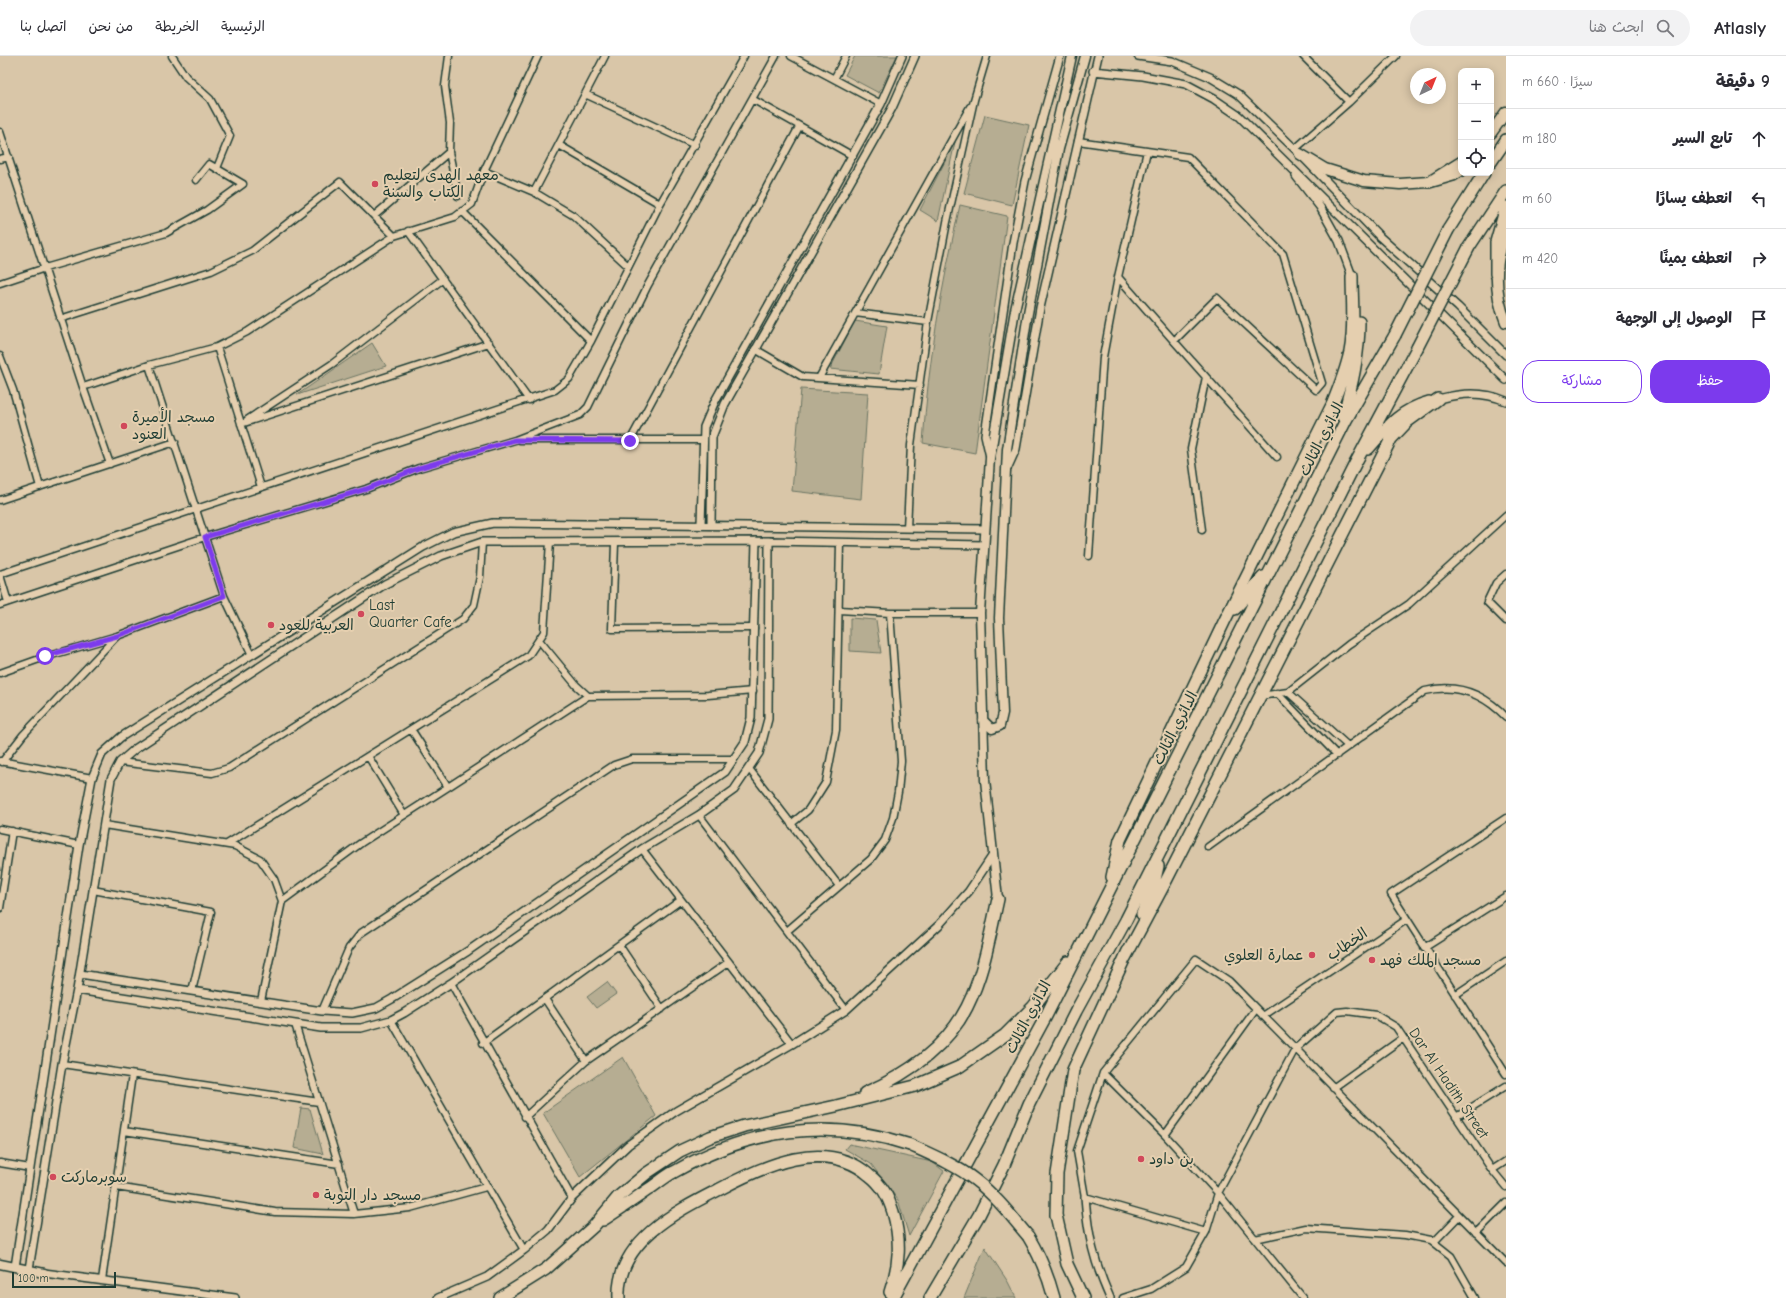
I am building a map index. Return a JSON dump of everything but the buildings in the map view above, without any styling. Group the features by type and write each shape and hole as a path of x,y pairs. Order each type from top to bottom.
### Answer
{"highway":[{"path":"1494,129 1506,112"},
{"path":"1494,147 1506,137"},
{"path":"1494,158 1506,140"},
{"path":"1298,152 1325,169 1364,181 1400,184 1429,182 1453,175 1458,172"},
{"path":"1429,182 1458,164"},
{"name":"الدائري الثالث","path":"893,1298 982,1136 1083,942 1336,441 1395,335 1448,230 1482,176"},
{"path":"930,1298 979,1215 1004,1165 1029,1104 1162,848 1356,462 1469,247 1506,191"},
{"path":"1506,207 1496,242 1496,274 1501,310 1506,322"},
{"path":"1496,274 1506,232"},
{"path":"1336,441 1354,380 1359,347 1358,308 1352,276"},
{"path":"1109,891 1120,840 1225,620 1326,419 1343,378 1350,350 1352,276"},
{"path":"1356,462 1394,420 1415,406 1438,400"},
{"path":"1083,1298 1067,1264 1056,1215 1057,1174 1073,1070 1125,958 1166,881 1391,439 1408,421 1438,400"},
{"path":"1225,620 1273,567"},
{"path":"1125,958 1154,884 1162,848"},
{"path":"836,1106 906,1073 931,1054 950,1031 967,1007 977,981 998,899"},
{"path":"594,1226 618,1197 647,1173 680,1152 710,1138 744,1126 836,1106 915,1086 959,1068 1005,1035 1033,1007 1083,942"},
{"path":"500,1298 546,1269 594,1226 672,1172 721,1149 766,1135 803,1130 856,1132 889,1138 910,1145 942,1160 975,1180 998,1200 1028,1236 1049,1278 1054,1298"},
{"path":"619,1298 618,1288 625,1265 639,1244 658,1224 685,1207 753,1172 790,1160 819,1156 843,1160 862,1168 879,1183 889,1199 898,1232 897,1272 888,1298"},
{"path":"1073,1278 1078,1298"}],"main road":[{"path":"998,899 985,780 980,613 990,458 1014,310 1072,56"},
{"path":"983,720 992,728 1000,726 1003,714 999,618 1007,449 1028,312 1059,149 1085,56"},
{"path":"0,1264 44,1273"}],"street":[{"path":"172,56 186,77 210,99 230,136 217,168"},
{"path":"449,56 445,86 450,123 449,152 458,196"},
{"path":"83,387 150,365 217,346 247,332 394,236 455,217 472,204 484,170 538,56"},
{"path":"534,192 605,56"},
{"path":"8,602 0,575 261,487 529,400 555,390 569,379 591,341 660,204 695,145 744,56"},
{"path":"0,605 205,537 366,489 419,468 515,440 580,416 588,407 648,285 776,56"},
{"path":"791,56 881,104"},
{"path":"834,79 846,56"},
{"path":"701,524 704,427 715,401 853,156 881,104 902,56"},
{"path":"711,525 712,437 725,404 892,108 915,56"},
{"path":"907,528 911,445 928,322 947,222 974,100 987,56"},
{"path":"990,458 985,435 1013,243 1026,181 1060,56"},
{"path":"1006,471 1016,449 1040,308 1093,71 1098,56"},
{"path":"1138,56 1173,59 1210,77 1238,94 1298,152 1380,237 1458,308 1506,355"},
{"path":"1303,56 1349,102"},
{"path":"1298,152 1396,56"},
{"path":"1093,71 1143,76 1186,84 1214,99 1239,116 1506,380"},
{"path":"585,94 695,145"},
{"path":"752,99 799,127 853,156"},
{"path":"819,378 974,100"},
{"path":"630,441 799,127"},
{"path":"0,132 45,268 60,319 110,464"},
{"path":"1078,141 1188,157 1284,254 1322,383 1316,390 1217,298 1174,341"},
{"path":"559,145 660,204"},
{"path":"1089,556 1103,357 1118,277 1147,151"},
{"path":"374,216 449,152"},
{"path":"0,159 9,157"},
{"path":"1283,158 1320,207 1339,241 1352,276"},
{"path":"0,283 45,268 166,233 207,210 243,184 209,164 196,180"},
{"path":"484,170 534,192 574,216 628,266"},
{"path":"60,319 211,271 225,265 252,251 340,182 394,236"},
{"path":"462,211 591,341"},
{"path":"408,231 529,400"},
{"path":"1118,277 1277,457"},
{"path":"241,424 332,364 443,279"},
{"path":"855,313 928,322"},
{"path":"241,424 489,343"},
{"path":"217,346 261,487"},
{"path":"755,349 803,376 920,385"},
{"path":"0,356 13,390 40,487"},
{"path":"150,365 224,596 252,655"},
{"path":"1202,530 1191,449 1206,378"},
{"path":"1438,400 1457,394 1477,393 1506,401"},
{"path":"515,440 703,440"},
{"path":"0,500 175,442"},
{"path":"1260,696 1288,692 1349,644 1408,604 1506,515"},
{"path":"15,1267 80,845 92,778 102,754 120,737 423,547 453,532 493,523 701,524 985,529"},
{"path":"80,974 322,1011 352,1013 376,1008 468,951 725,772 745,742 751,718 753,691 756,541"},
{"path":"29,1269 62,1064 78,990 111,779 120,762 135,748 385,584 441,556 482,542 615,543 770,541 984,545"},
{"path":"78,990 321,1028 361,1028 391,1020 451,983 642,850 698,815 734,790 750,770 759,753 768,719 770,541"},
{"path":"120,762 212,773 229,768 463,619 474,605 480,577 482,542"},
{"path":"227,844 528,656 544,632 550,542"},
{"path":"615,543 612,629 754,628"},
{"path":"791,824 808,810 826,782 836,730 840,543"},
{"path":"1506,574 1496,583 1487,602 1506,621"},
{"path":"0,673 45,656 117,636 224,596"},
{"path":"839,610 890,613 980,613"},
{"path":"787,931 871,859 885,840 893,818 898,792 901,761 890,613"},
{"path":"92,778 1,762 23,735 117,636"},
{"path":"539,640 576,685 588,696"},
{"path":"1208,847 1425,691 1442,687 1475,693 1499,709 1506,717"},
{"path":"282,901 361,843 588,696 708,695 753,691"},
{"path":"1288,692 1348,746"},
{"path":"1277,693 1337,755"},
{"path":"411,729 448,787"},
{"path":"368,756 404,815"},
{"path":"322,1011 349,948 362,933 614,765 632,760 733,759"},
{"path":"750,770 839,886"},
{"path":"698,815 846,1010"},
{"path":"1506,818 1391,894 1406,920 1506,1074"},
{"path":"104,825 227,844 235,846 260,859 274,879 282,901 261,1001"},
{"path":"0,829 80,845"},
{"path":"0,908 12,831"},
{"path":"642,850 792,1044"},
{"path":"438,1298 486,1277 524,1250 548,1230 572,1198 628,1145 652,1128 719,1085 792,1044 846,1010 939,925 969,891 993,855"},
{"path":"94,890 211,912 192,991"},
{"path":"1424,948 1506,896"},
{"path":"483,1043 681,900"},
{"name":"الخطاب","path":"1263,1016 1406,920"},
{"path":"619,945 662,1008"},
{"path":"1110,1298 1096,1267 1087,1227 1085,1197 1077,1151 1103,1073 1196,959 1229,980 1333,1088 1506,1263"},
{"path":"1455,995 1506,961"},
{"path":"525,1117 586,1061 729,962"},
{"path":"451,983 483,1043 572,1198"},
{"path":"545,999 586,1061"},
{"path":"1165,1135 1256,1009"},
{"name":"Dar Al Hadith Street","path":"1123,1298 1151,1289 1186,1267 1206,1232 1218,1193 1295,1049 1337,1012 1346,1010 1376,1015 1396,1027 1492,1170 1506,1187"},
{"path":"391,1020 486,1187 524,1250"},
{"path":"295,1024 354,1214"},
{"path":"1333,1088 1403,1038"},
{"path":"62,1064 319,1102"},
{"path":"1103,1073 1165,1135 1218,1193 1303,1298"},
{"path":"102,1280 132,1074"},
{"path":"1456,1117 1506,1086"},
{"path":"124,1131 339,1164"},
{"path":"1492,1170 1506,1162"},
{"path":"0,1163 30,1168"},
{"path":"116,1187 275,1212 354,1214 410,1208 486,1187"},
{"path":"1085,1197 1206,1232"},
{"path":"1476,1233 1506,1203"},
{"path":"1434,1242 1459,1216"},
{"path":"1255,1239 1306,1228 1405,1235 1434,1242 1452,1256 1475,1298"},
{"path":"44,1273 236,1298"}],"shaded area":[{"path":"855,56 897,56 879,93 845,75"},
{"path":"985,115 1029,125 1012,205 964,193"},
{"path":"955,142 938,221 920,210"},
{"path":"960,205 1007,216 975,453 923,443 932,353 947,264"},
{"path":"855,321 887,326 879,374 830,369"},
{"path":"372,343 386,366 297,395"},
{"path":"801,389 868,393 861,499 792,491"},
{"path":"850,618 876,620 881,653 850,651"},
{"path":"607,982 616,994 596,1008 587,997"},
{"path":"623,1057 656,1116 580,1177 543,1113"},
{"path":"301,1108 310,1109 323,1154 294,1148"},
{"path":"849,1144 932,1162 944,1171 909,1236 898,1200 871,1164 845,1149"},
{"path":"985,1247 1008,1282 1016,1298 964,1298"}],"place":[{"name":"معهد الهدى لتعليم الكتاب والسنة","path":"375,184"},
{"name":"مسجد الأميرة العنود","path":"124,426"},
{"name":"Last Quarter Cafe","path":"361,614"},
{"name":"العربية للعود","path":"271,625"},
{"name":"عمارة العلوي","path":"1312,955"},
{"name":"مسجد الملك فهد","path":"1372,960"},
{"name":"بن داود","path":"1141,1159"},
{"name":"سوبرماركت","path":"53,1177"},
{"name":"مسجد دار التوبة","path":"316,1195"}],"route":[{"path":"45,656 117,636 224,596 205,537 366,489 419,468 515,440 630,441"}]}
